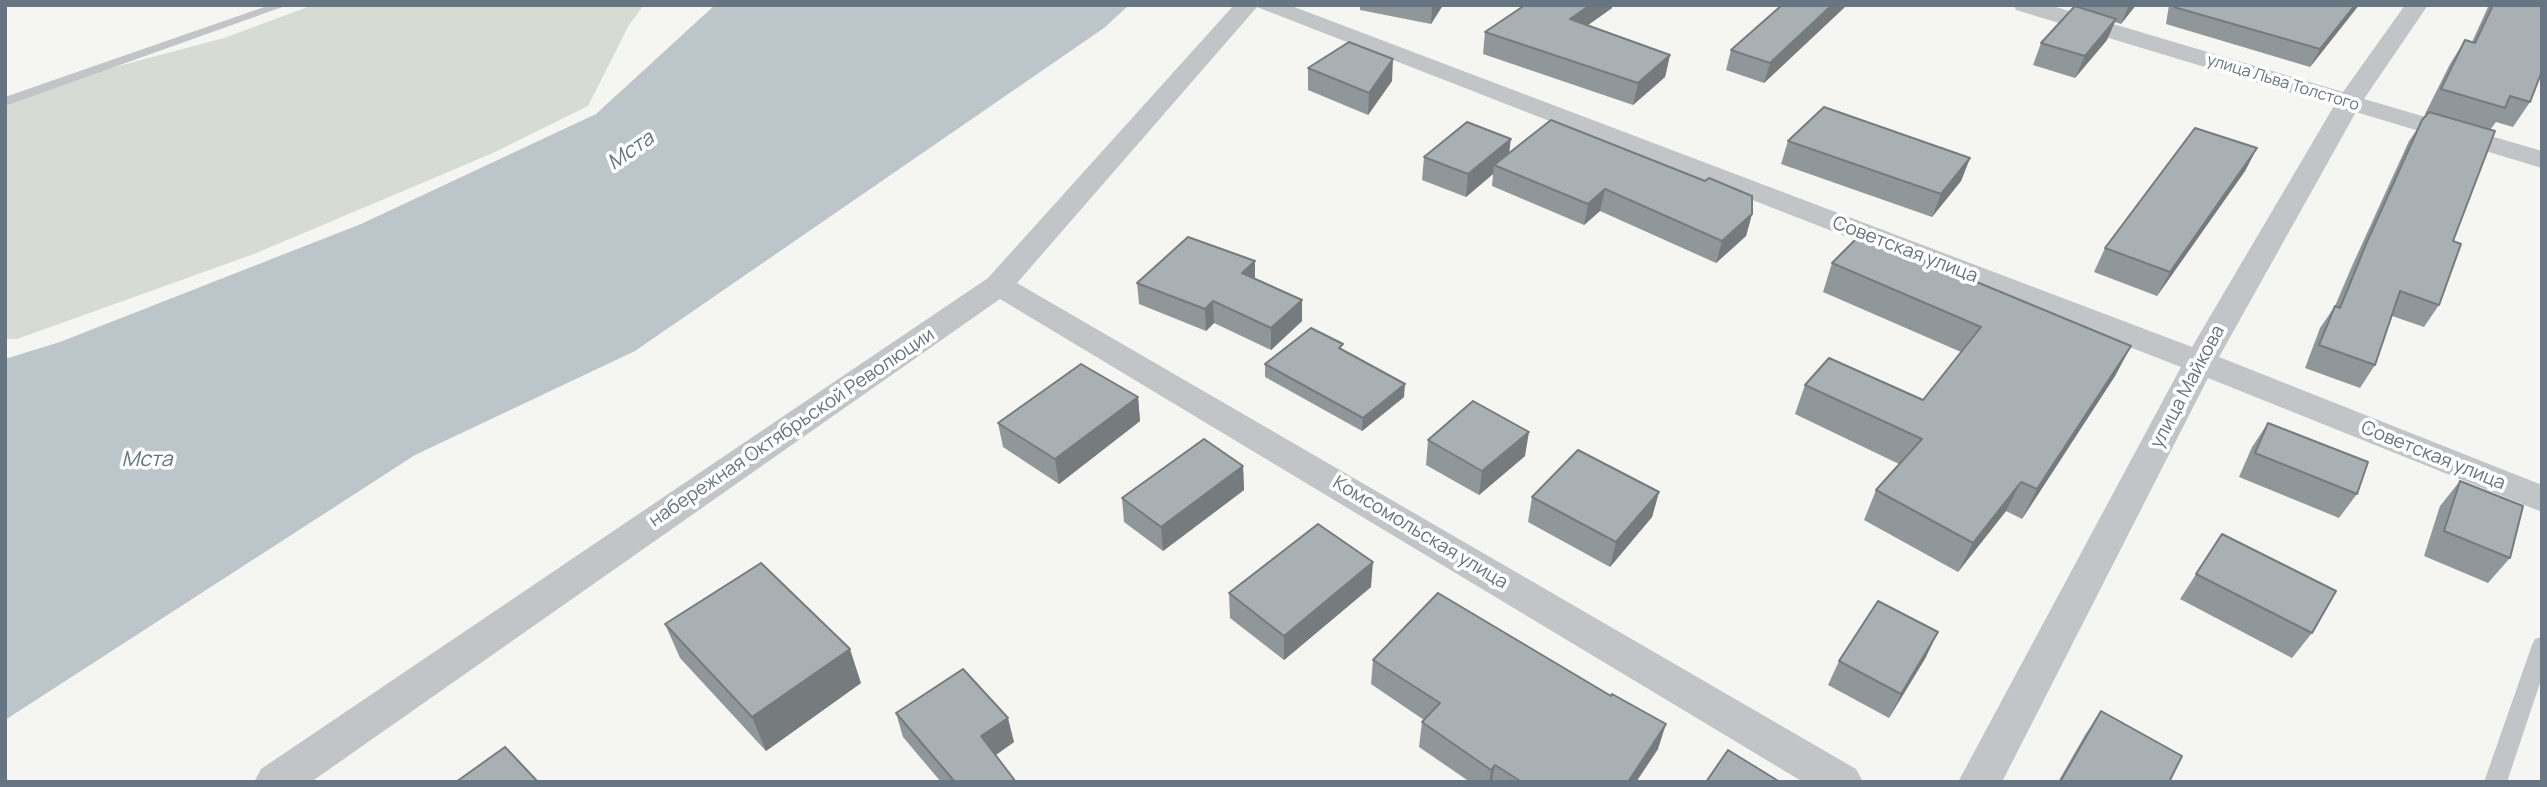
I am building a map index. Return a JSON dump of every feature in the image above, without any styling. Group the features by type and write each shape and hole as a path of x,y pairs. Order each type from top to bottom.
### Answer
{"street":[{"name":"набережная Октябрьской Революции","path":"276,782 999,285 1247,5"},
{"name":"Советская улица","path":"1267,5 2200,362 2542,499"},
{"name":"улица Льва Толстого","path":"2024,5 2542,160"},
{"name":"улица Майкова","path":"1980,782 2200,362 2348,103 2417,5"},
{"name":"Комсомольская улица","path":"999,285 1841,782"}],"lane":[{"path":"5,102 282,5"},
{"path":"2494,782 2542,645"}],"shaded area":[{"path":"313,5 644,5 629,25 588,106 493,153 254,254 17,339 5,339 5,99 36,88 224,38"}],"water":[{"name":"Мста","path":"715,5 1129,5 1104,28 635,351 415,455 5,720 5,359 60,342 361,224 596,114"}],"building":[{"path":"1525,5 1590,5 1570,19 1670,55 1638,83 1485,32"},
{"path":"1782,5 1832,5 1770,63 1731,50"},
{"path":"2174,5 2355,5 2320,49"},
{"path":"2493,5 2542,5 2542,71 2530,102 2510,96 2505,108 2441,89 2465,40 2475,43"},
{"path":"2075,6 2116,19 2085,56 2041,43"},
{"path":"1349,42 1393,59 1369,93 1308,68"},
{"path":"1824,107 1970,158 1941,194 1788,141"},
{"path":"2429,112 2495,131 2453,241 2461,244 2439,305 2400,291 2375,365 2319,345 2335,306 2340,308 2422,120"},
{"path":"1551,120 1705,181 1709,178 1752,196 1752,214 1722,241 1605,189 1588,204 1494,165"},
{"path":"1467,122 1511,139 1468,174 1424,157"},
{"path":"2195,128 2257,148 2170,272 2105,248"},
{"path":"1861,234 2131,346 2037,489 2021,482 1973,543 1876,490 1922,439 1805,385 1829,358 1923,400 1981,327 1832,263"},
{"path":"1188,237 1255,261 1242,273 1302,300 1271,328 1213,301 1205,309 1137,283"},
{"path":"1311,328 1343,344 1339,348 1405,384 1363,418 1265,364"},
{"path":"1081,364 1138,397 1055,459 998,423"},
{"path":"1473,401 1529,432 1482,471 1428,440"},
{"path":"2268,423 2368,462 2357,494 2255,453"},
{"path":"1204,439 1243,466 1161,527 1122,498"},
{"path":"1578,450 1659,492 1616,542 1532,497"},
{"path":"2460,481 2523,506 2510,558 2444,531"},
{"path":"1318,524 1373,562 1284,636 1229,593"},
{"path":"2222,534 2336,591 2312,633 2196,574"},
{"path":"761,563 850,649 752,717 665,624"},
{"path":"1438,593 1611,696 1612,694 1666,724 1628,782 1522,782 1495,765 1491,770 1422,722 1440,703 1373,660"},
{"path":"1878,601 1938,632 1901,694 1839,661"},
{"path":"963,669 1008,718 981,736 1016,782 955,782 896,713"},
{"path":"2101,711 2182,756 2169,782 2060,782"},
{"path":"505,747 538,782 456,782"},
{"path":"1728,750 1780,782 1706,782"}]}
